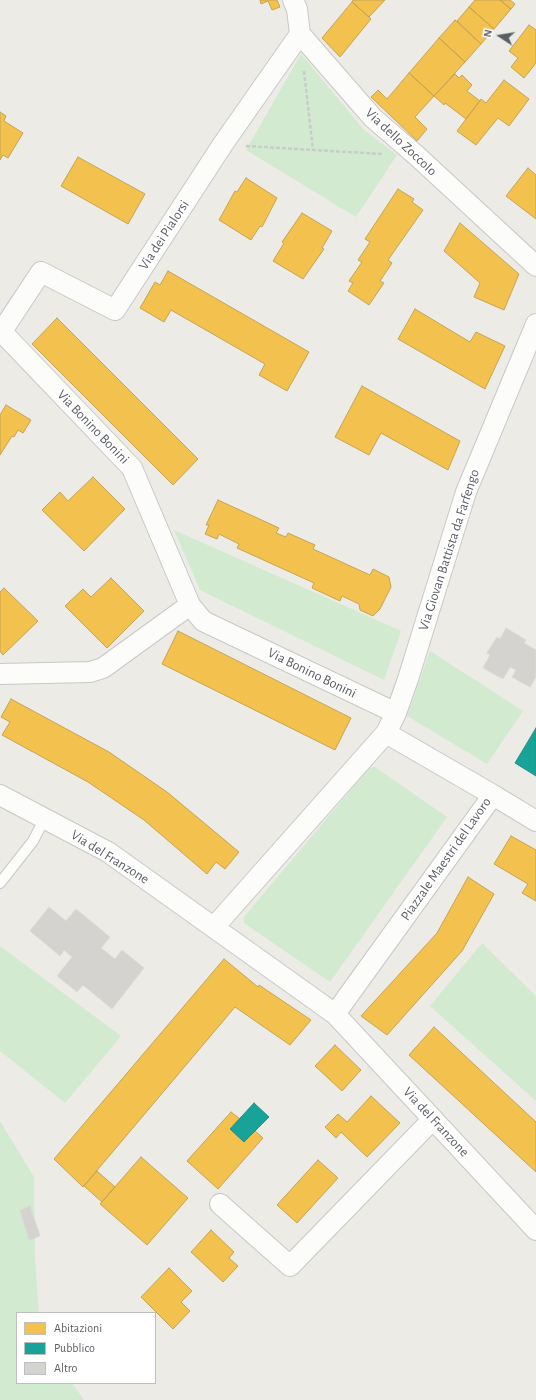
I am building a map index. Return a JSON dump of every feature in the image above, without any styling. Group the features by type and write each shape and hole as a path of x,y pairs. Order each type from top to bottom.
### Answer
{"street":[{"path":"293,0 297,8 300,34"},
{"name":"Via dei Pialorsi","path":"1,330 41,272 116,310 223,144 300,34"},
{"name":"Via dello Zoccolo","path":"300,34 373,118 417,156 536,266"},
{"name":"Via Giovan Battista da Farfengo","path":"386,733 396,713 466,492 536,324"},
{"name":"Via Bonino Bonini","path":"1,330 132,468 190,605 203,621 396,713"},
{"path":"0,674 90,672 103,668 190,605"},
{"path":"335,1014 214,926 386,733"},
{"name":"Piazzale Maestri del Lavoro","path":"335,1014 493,795 386,733"},
{"name":"Via del Franzone","path":"0,795 108,852 214,926"},
{"path":"493,795 536,821"},
{"name":"Via del Franzone","path":"335,1014 536,1230"},
{"path":"220,1204 290,1266 433,1119"}],"lane":[{"path":"0,883 33,841 45,818"}],"path":[{"path":"304,65 313,150"},
{"path":"223,144 417,156"}],"green space":[{"path":"301,54 364,130 397,155 356,217 246,150"},
{"path":"174,530 401,631 384,680 200,590"},
{"path":"430,651 523,711 487,764 407,716"},
{"path":"375,767 447,817 330,982 244,923 244,917 369,768"},
{"path":"482,943 536,996 536,1101 430,1006"},
{"path":"0,946 121,1036 65,1103 0,1051"},
{"path":"0,1121 34,1177 35,1257 39,1312 16,1312 16,1384 73,1384 84,1400 0,1400"}],"building: Abitazioni":[{"path":"260,0 277,0 280,7 272,10 268,1 261,4"},
{"path":"353,0 385,0 369,17 352,2"},
{"path":"475,0 500,0 511,9 494,29 469,7"},
{"path":"500,0 510,0 515,4 511,9"},
{"path":"352,2 371,19 340,57 322,38"},
{"path":"469,7 494,29 481,44 457,21"},
{"path":"455,20 481,44 465,62 439,38"},
{"path":"529,25 536,30 536,63 524,78 511,67 518,58 509,51"},
{"path":"439,38 465,62 434,96 409,73"},
{"path":"409,73 434,96 415,117 427,129 417,141 371,97 378,90 387,99"},
{"path":"455,74 459,78 462,75 472,85 467,91 480,101 466,119 445,103 444,105 434,96"},
{"path":"504,80 529,99 509,126 498,118 476,145 457,131 481,99 486,103"},
{"path":"0,112 6,116 4,121 23,133 8,158 3,155 0,160"},
{"path":"78,157 145,194 128,224 61,186"},
{"path":"528,168 536,175 536,219 506,196"},
{"path":"246,178 277,198 262,227 260,226 251,240 219,220 235,191 237,192"},
{"path":"398,189 414,199 412,202 423,210 388,260 392,263 380,281 384,283 369,305 348,291 353,283 349,281 362,262 358,260 370,242 365,239"},
{"path":"302,213 332,231 322,248 324,249 303,279 273,261 284,243 282,242"},
{"path":"460,223 519,274 504,310 474,297 480,283 444,251"},
{"path":"168,271 309,352 287,391 259,375 265,364 171,310 164,322 140,308 155,282 160,285"},
{"path":"415,309 470,342 476,332 505,346 485,389 398,339"},
{"path":"57,318 198,459 173,485 32,344"},
{"path":"362,386 460,441 448,470 381,433 369,455 335,437"},
{"path":"6,405 31,420 23,433 18,430 14,437 12,436 0,455 0,415"},
{"path":"93,477 125,509 84,551 42,510 60,492 68,501"},
{"path":"218,500 279,528 276,533 286,537 288,533 315,545 313,549 370,575 373,569 389,577 391,587 380,609 373,616 360,610 359,604 342,596 340,601 312,588 314,583 237,548 239,544 219,534 217,539 205,534 209,525 206,525"},
{"path":"111,578 144,611 107,648 65,606 83,589 91,597"},
{"path":"4,588 38,621 3,655 0,651 0,592"},
{"path":"178,631 351,718 335,750 162,664"},
{"path":"11,699 109,752 167,792 239,852 225,869 216,862 207,874 144,820 88,782 2,735 10,722 1,717"},
{"path":"511,836 536,850 536,901 522,893 528,884 494,864"},
{"path":"468,877 494,894 462,951 387,1035 361,1016 437,933"},
{"path":"224,959 258,987 259,985 311,1020 290,1045 235,1007 83,1187 54,1159"},
{"path":"434,1027 536,1122 536,1172 409,1055"},
{"path":"335,1045 361,1070 342,1091 315,1066"},
{"path":"371,1096 400,1123 367,1157 341,1132 336,1138 325,1127 338,1114 347,1122"},
{"path":"231,1112 240,1119 230,1129 244,1142 254,1130 263,1138 218,1189 187,1161"},
{"path":"141,1157 188,1198 147,1245 100,1204"},
{"path":"318,1160 338,1178 297,1223 277,1205"},
{"path":"97,1171 115,1187 102,1202 84,1186"},
{"path":"211,1230 234,1252 229,1258 238,1266 223,1282 191,1252"},
{"path":"169,1268 192,1291 181,1302 190,1311 173,1329 141,1297"}],"building: Pubblico":[{"path":"536,728 536,776 515,763"},
{"path":"254,1103 269,1117 244,1142 230,1129"}],"building: Altro":[{"path":"506,628 526,640 524,643 536,650 536,677 530,687 512,677 516,670 510,667 503,679 483,668 490,655 487,653 497,637 500,639"},
{"path":"49,907 66,921 76,909 110,937 101,948 115,959 122,950 144,968 112,1009 83,985 77,992 57,976 72,957 64,950 60,956 30,931"},
{"path":"30,1206 40,1236 29,1240 20,1210"}]}
